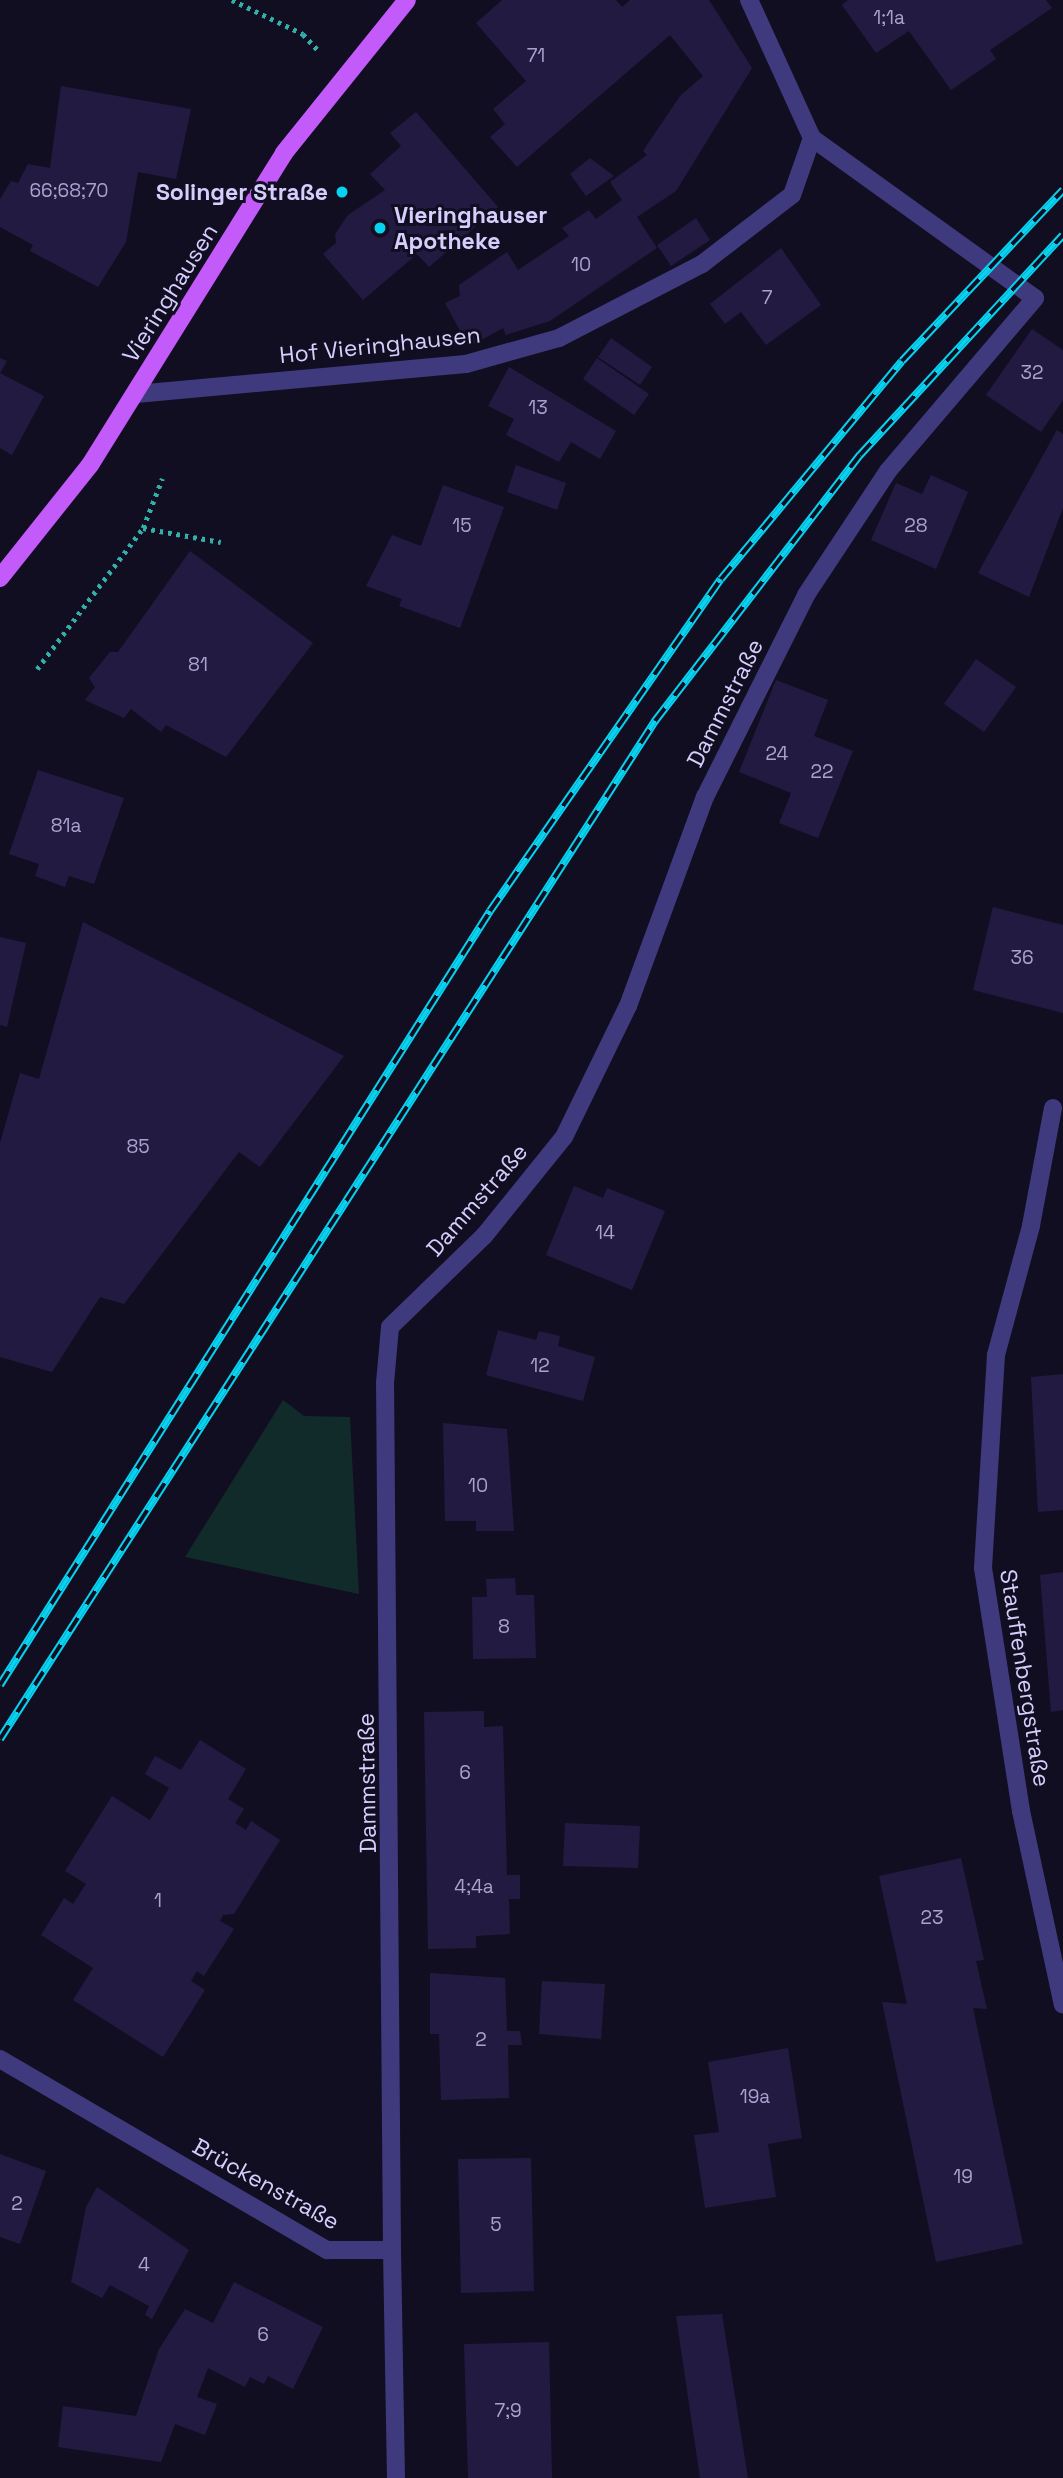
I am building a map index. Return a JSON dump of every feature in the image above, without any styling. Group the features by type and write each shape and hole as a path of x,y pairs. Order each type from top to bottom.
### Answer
{"main road":[{"name":"Vieringhausen","path":"0,578 90,465 285,153 341,76 407,0"}],"street":[{"path":"749,0 812,138"},
{"name":"Dammstraße","path":"392,2249 385,1383 390,1327 484,1236 564,1137 628,1006 705,797 806,595 888,471 1035,298 812,138"},
{"name":"Hof Vieringhausen","path":"136,394 466,365 559,338 702,264 769,218 792,195 812,138"},
{"name":"Stauffenbergstraße","path":"1058,1103 1031,1226 996,1355 983,1567 1016,1786 1063,2005"},
{"name":"Brückenstraße","path":"0,2059 327,2250 392,2249"},
{"path":"392,2249 396,2478"}],"path":[{"path":"232,0 303,34 341,76"},
{"path":"37,669 143,528 162,479"},
{"path":"143,528 221,542"}],"green space":[{"path":"283,1400 304,1416 350,1417 359,1594 185,1557"}],"building":[{"path":"502,0 616,0 622,7 630,0 709,0 752,68 676,191 637,217 657,248 550,321 506,335 503,328 469,347 445,303 460,296 459,285 507,252 518,270 569,236 562,228 589,210 596,219 622,200 610,182 647,155 643,151 680,96 703,76 670,35 517,167 490,137 505,124 493,109 526,81 476,23"},
{"path":"848,0 1046,0 1052,8 990,50 996,59 951,90 909,31 876,53 842,5"},
{"path":"61,86 191,109 176,179 138,172 126,242 98,287 30,251 33,245 0,227 0,199 11,181 18,183 28,164 50,168"},
{"path":"416,112 498,207 429,267 417,254 363,300 323,254 336,243 335,234 348,215 385,190 370,174 401,146 390,133"},
{"path":"590,158 614,176 586,196 570,174"},
{"path":"696,218 710,240 671,266 657,245"},
{"path":"781,248 821,305 766,345 741,312 725,324 710,304"},
{"path":"1032,329 1063,350 1063,400 1041,432 986,395"},
{"path":"611,338 652,367 640,385 598,357"},
{"path":"0,358 7,361 0,373"},
{"path":"597,358 649,394 634,415 583,379"},
{"path":"509,367 616,431 600,459 571,442 559,462 506,435 514,419 488,406"},
{"path":"0,373 44,396 12,455 0,448"},
{"path":"1057,430 1063,434 1063,508 1029,597 978,573"},
{"path":"516,465 566,483 557,510 507,492"},
{"path":"931,475 968,492 936,569 871,540 896,483 922,494"},
{"path":"443,485 504,507 460,628 399,606 402,599 366,586 392,535 421,546"},
{"path":"190,551 313,643 226,757 166,725 161,732 131,709 124,718 85,700 95,687 89,678 110,652 118,652"},
{"path":"976,659 1016,687 984,732 944,704"},
{"path":"776,680 828,700 814,736 853,751 818,838 779,823 791,793 739,772"},
{"path":"38,770 124,798 94,884 69,876 65,887 35,876 39,864 9,854"},
{"path":"993,907 1063,925 1063,1013 973,990"},
{"path":"83,922 344,1056 260,1167 239,1152 124,1304 100,1297 52,1372 0,1357 0,1143 20,1073 39,1079"},
{"path":"0,937 26,943 7,1027 0,1025"},
{"path":"574,1186 603,1198 607,1188 665,1211 632,1290 546,1255"},
{"path":"498,1330 536,1340 539,1331 560,1336 558,1346 595,1357 583,1401 486,1375"},
{"path":"1063,1374 1063,1510 1038,1512 1031,1377"},
{"path":"443,1423 507,1429 514,1531 476,1531 476,1521 445,1521"},
{"path":"1063,1572 1063,1710 1051,1712 1040,1575"},
{"path":"515,1578 516,1595 534,1595 536,1658 473,1659 472,1597 487,1597 486,1579"},
{"path":"484,1711 484,1727 503,1726 507,1875 520,1875 520,1899 509,1899 510,1934 476,1936 476,1948 428,1949 424,1712"},
{"path":"200,1740 246,1769 228,1799 244,1809 235,1823 246,1830 251,1821 280,1840 234,1914 223,1915 220,1921 234,1929 204,1976 197,1971 191,1981 205,1990 163,2057 73,2000 93,1968 41,1935 64,1898 73,1904 86,1884 65,1871 112,1796 150,1820 169,1788 145,1774 155,1756 181,1770"},
{"path":"565,1823 640,1826 638,1868 563,1866"},
{"path":"961,1858 984,1960 976,1961 987,2009 973,2008 1023,2244 936,2262 882,2002 907,2004 879,1876"},
{"path":"430,1973 505,1978 507,2031 520,2031 522,2045 508,2045 509,2098 441,2100 439,2034 430,2034"},
{"path":"542,1981 605,1984 601,2039 539,2034"},
{"path":"788,2048 802,2138 768,2144 776,2197 705,2208 694,2135 719,2132 708,2062"},
{"path":"0,2154 46,2171 20,2244 0,2237"},
{"path":"531,2158 534,2291 461,2293 458,2159"},
{"path":"97,2187 189,2250 152,2319 145,2315 149,2306 110,2285 102,2298 71,2282 86,2207"},
{"path":"234,2282 323,2327 293,2389 268,2376 264,2384 250,2377 245,2387 208,2368 197,2397 217,2404 205,2435 175,2424 161,2462 58,2447 63,2406 136,2416 159,2349 185,2309 213,2323"},
{"path":"722,2314 748,2478 700,2478 676,2316"},
{"path":"549,2342 552,2478 468,2478 464,2344"}],"railway":[{"path":"0,1685 490,911 721,579 902,361 1063,190"},
{"path":"0,1739 655,721 860,455 1063,235"}],"place":[{"name":"Solinger Straße","path":"342,192"},
{"name":"Vieringhauser Apotheke","path":"380,228"}]}
